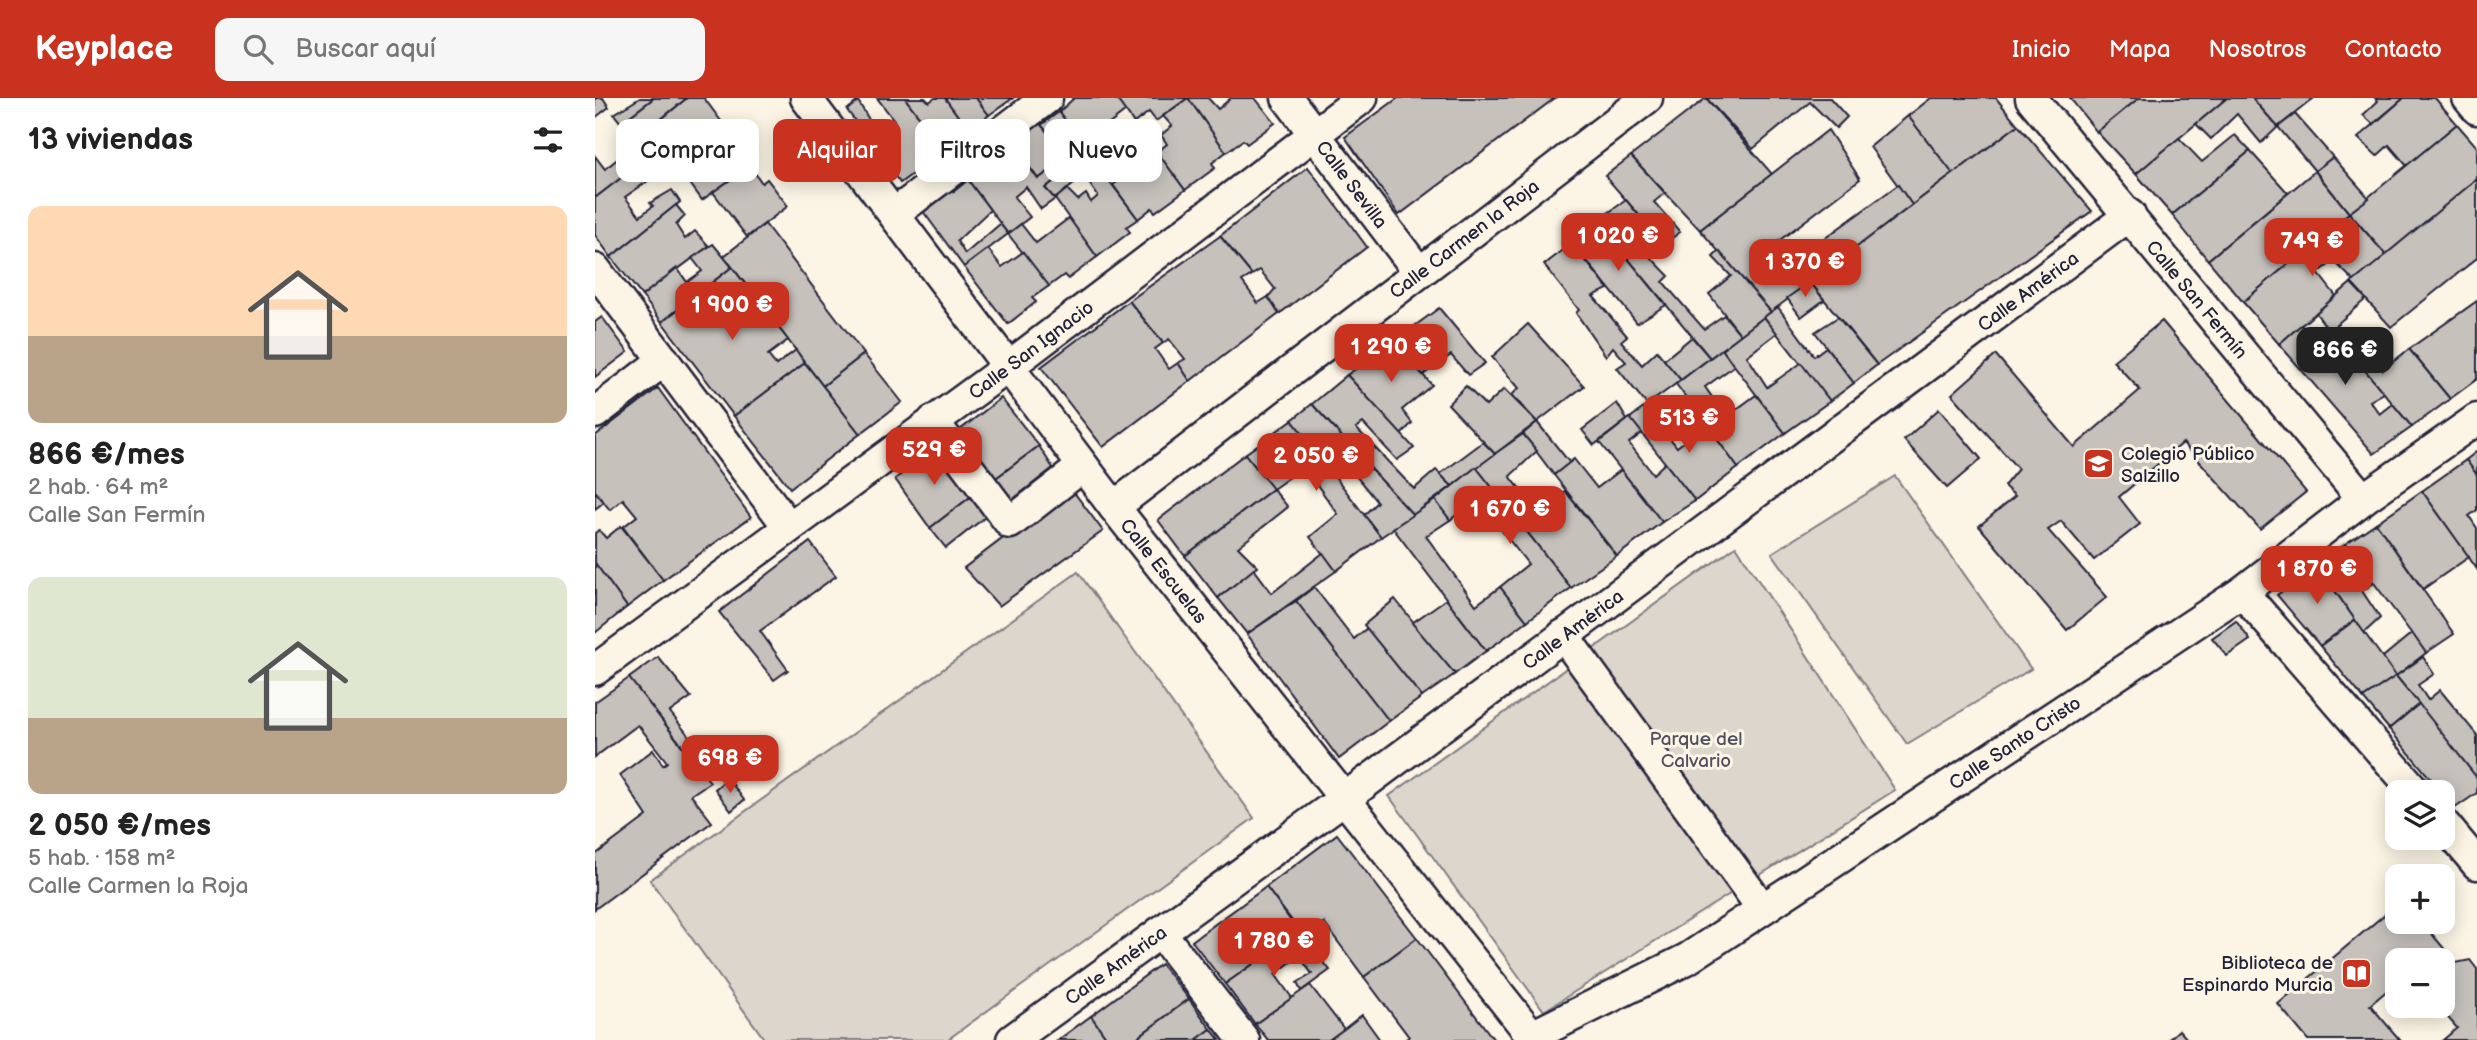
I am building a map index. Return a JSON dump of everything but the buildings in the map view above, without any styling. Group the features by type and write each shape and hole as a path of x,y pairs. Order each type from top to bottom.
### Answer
{"street":[{"name":"Calle Escuelas","path":"806,98 1114,507 1532,1036"},
{"path":"894,214 1047,98"},
{"name":"Calle Sevilla","path":"1287,98 1419,272"},
{"name":"Calle San Ignacio","path":"595,670 788,526 1009,367 1362,98"},
{"name":"Calle San Fermín","path":"2031,98 2363,499"},
{"path":"2468,98 2477,109"},
{"name":"Calle Carmen la Roja","path":"1114,507 1419,272 1627,104"},
{"name":"Calle América","path":"1012,1040 1345,798 2130,215"},
{"path":"595,269 788,526"},
{"path":"595,413 664,360"},
{"name":"Calle Santo Cristo","path":"1532,1036 1687,959 2242,592 2363,499 2477,419"},
{"path":"933,421 1010,523 1083,466"},
{"path":"2242,592 2406,780"},
{"path":"1563,635 1762,908"},
{"path":"2459,830 2477,864"},
{"path":"1160,932 1244,1040"}],"green space":[{"path":"1895,476 2031,669 1907,744 1772,553"},
{"name":"Parque del Calvario","path":"1736,546 1895,790 1544,1011 1389,796"},
{"path":"1078,572 1254,818 947,1040 765,1040 650,880"}],"place":[{"name":"Colegio Público Salzillo","path":"2098,464"},
{"name":"Biblioteca de Espinardo Murcia","path":"2356,973"}]}
